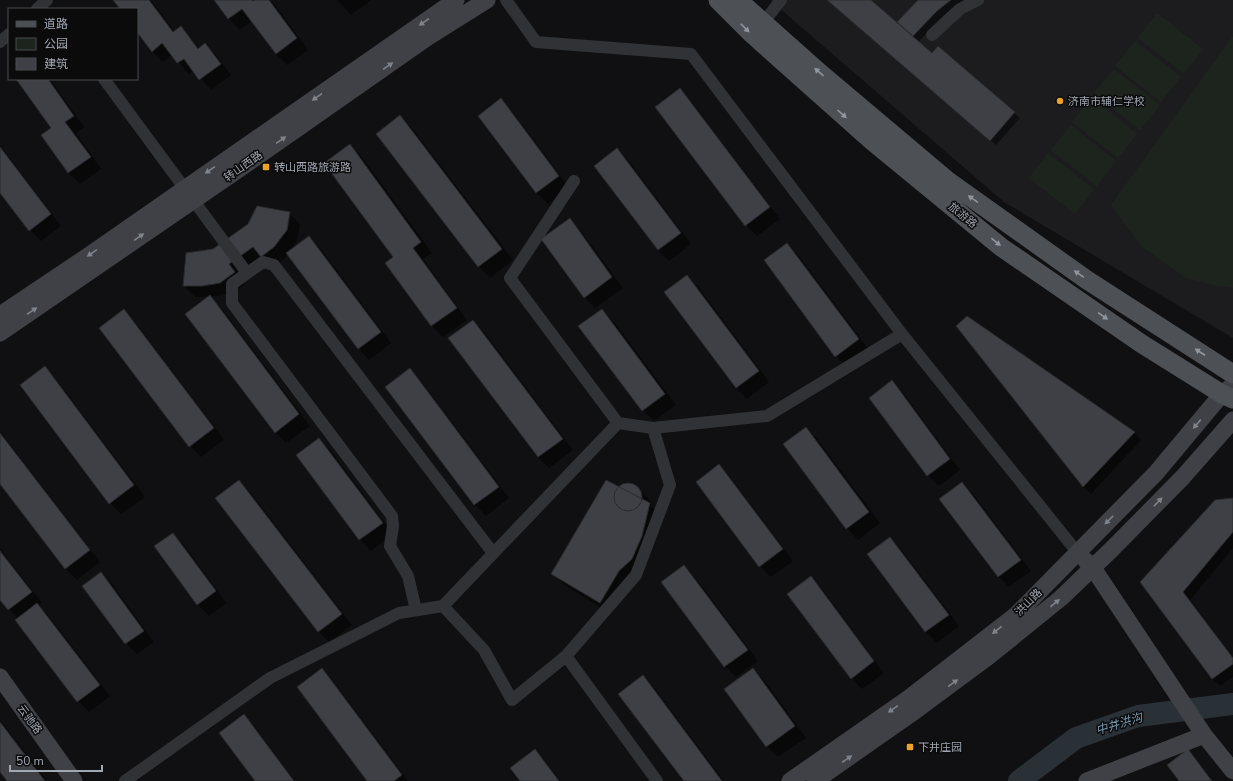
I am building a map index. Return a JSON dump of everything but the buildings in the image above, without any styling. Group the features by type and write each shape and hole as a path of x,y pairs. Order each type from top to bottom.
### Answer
{"main road":[{"name":"转山西路","path":"0,333 456,0"},
{"name":"转山西路","path":"0,315 88,256 189,194 487,0"},
{"name":"旅游路","path":"718,0 752,34 872,141 1001,246 1142,344 1229,393"},
{"name":"旅游路","path":"738,0 948,182 1087,280 1233,374"},
{"name":"洪山路","path":"790,781 909,698 1016,615 1156,473 1229,393"},
{"name":"洪山路","path":"815,781 915,711 988,657 1061,598 1093,568 1182,477 1233,420"},
{"path":"1077,552 1093,568 1204,735 1233,771"},
{"name":"云驰路","path":"0,677 74,781"},
{"path":"1087,781 1204,735"}],"street":[{"path":"506,0 536,42 691,54 902,334 1077,552"},
{"path":"763,23 781,0"},
{"path":"932,35 960,9 978,0"},
{"path":"0,42 8,35"},
{"path":"105,80 247,273"},
{"path":"574,181 510,278 618,423 653,428 767,416 902,334"},
{"path":"416,610 408,576 390,546 393,526 392,516 232,304 232,284 263,262 274,265 493,553"},
{"path":"125,781 270,678 399,613 443,606 618,423"},
{"path":"443,606 484,650 512,700 566,656 636,575 670,485 653,428"},
{"path":"566,656 657,781"}],"shaded area":[{"name":"济南市辅仁学校","path":"1233,0 1233,338 1004,202 771,1"}],"green space":[{"path":"1157,13 1203,49 1184,74 1138,38"},
{"path":"1233,36 1233,288 1186,278 1142,247 1111,205"},
{"path":"1135,41 1181,77 1161,102 1115,66"},
{"path":"1114,69 1160,105 1140,130 1094,93"},
{"path":"1092,97 1137,134 1118,158 1072,122"},
{"path":"1071,125 1116,161 1097,186 1051,150"},
{"path":"1048,153 1094,189 1075,214 1029,178"}],"waterway":[{"name":"中井洪沟","path":"1019,781 1076,738 1138,716 1233,704"}],"place":[{"name":"济南市辅仁学校","path":"1060,101"},
{"name":"转山西路旅游路","path":"266,167"},
{"name":"下井庄园","path":"910,747"}]}
